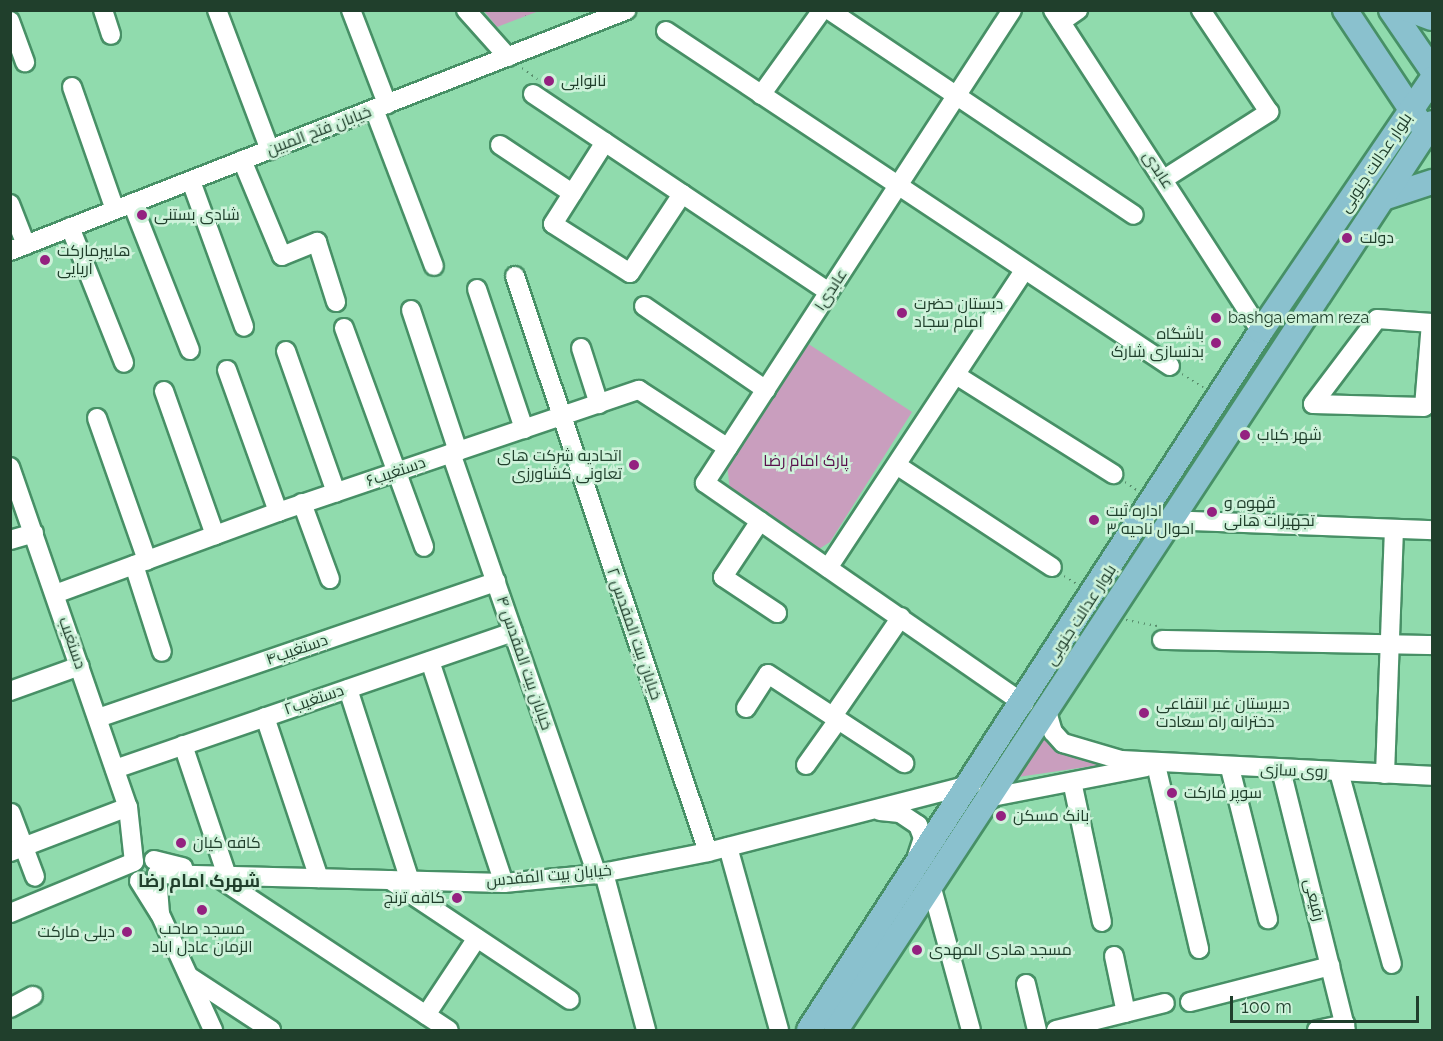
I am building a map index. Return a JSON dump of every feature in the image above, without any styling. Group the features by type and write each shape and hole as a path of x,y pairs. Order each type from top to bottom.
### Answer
{"main road":[{"path":"1346,12 1366,20 1377,10"},
{"path":"1391,10 1432,70"},
{"path":"1410,10 1432,18"},
{"path":"1346,12 1411,111 1431,132"},
{"name":"بلوار عدالت جنوبی","path":"1161,511 1220,398 1261,331 1432,79"},
{"name":"بلوار عدالت جنوبی","path":"836,1030 876,949 1161,511 1431,132"},
{"path":"1383,198 1432,182"},
{"name":"بلوار عدالت جنوبی","path":"809,1030 876,949"}],"street":[{"path":"103,10 111,35"},
{"path":"217,10 270,150"},
{"path":"351,10 380,107 434,266"},
{"path":"466,10 508,57"},
{"path":"761,95 822,10"},
{"path":"829,10 1134,215"},
{"name":"۱عابدی","path":"760,521 705,483 1012,10"},
{"path":"1057,16 1078,10"},
{"path":"1164,179 1269,112 1201,10"},
{"name":"خیابان فتح المبین","path":"18,248 626,11"},
{"name":"عابدی","path":"1057,16 1261,331"},
{"path":"10,21 25,62"},
{"path":"666,31 1170,366"},
{"path":"72,87 123,207 190,350"},
{"path":"533,94 829,292"},
{"path":"605,142 553,224 630,273 682,194"},
{"path":"500,145 572,193"},
{"path":"242,160 282,256 317,242 336,302"},
{"path":"190,181 244,327"},
{"path":"10,204 18,248"},
{"path":"70,227 124,363"},
{"path":"828,568 898,466 1024,271"},
{"name":"خیابان بیت المقدس ۲","path":"515,276 708,852"},
{"path":"477,289 524,429"},
{"path":"644,306 766,390"},
{"name":"خیابان بیت المقدس ۴","path":"411,310 496,582 600,873 646,1030"},
{"path":"1377,319 1432,323 1424,407 1313,404 1377,319"},
{"path":"344,328 424,547"},
{"path":"581,348 598,404"},
{"path":"286,351 336,492"},
{"path":"227,370 278,512"},
{"path":"956,375 1113,474"},
{"name":"دستغیب۶","path":"55,594 302,503 639,390 728,448"},
{"path":"164,392 215,535"},
{"path":"97,418 140,562 162,652"},
{"path":"898,466 1052,567"},
{"name":"دستغیب","path":"10,467 130,813 144,868 160,914 190,977"},
{"path":"302,503 330,579"},
{"path":"1161,511 1280,523 1432,530"},
{"path":"777,613 723,577 760,521 1035,706 1063,743 1156,765 1199,949"},
{"path":"1385,774 1394,529"},
{"path":"10,540 34,533"},
{"name":"دستغیب۴","path":"98,718 496,582"},
{"path":"806,765 901,617"},
{"name":"۲دستغیب","path":"115,769 513,632"},
{"path":"1162,640 1432,645"},
{"path":"429,661 504,883"},
{"path":"10,691 80,666"},
{"path":"746,708 768,674 904,763"},
{"path":"348,689 410,881"},
{"path":"265,717 319,878"},
{"path":"183,745 222,876 449,1030"},
{"name":"خیابان بیت المقدس","path":"144,868 222,876 504,883 600,873 708,852 875,810 980,791 1073,786 1156,765"},
{"name":"روی سازی","path":"1156,765 1432,778"},
{"path":"1230,768 1268,919"},
{"name":"رفیعی","path":"1281,770 1346,1027"},
{"path":"1339,772 1392,964"},
{"path":"1073,786 1102,922"},
{"path":"875,810 900,813 918,825 923,838 922,878 971,1030"},
{"path":"11,813 17,849 35,877"},
{"path":"17,849 130,813"},
{"path":"728,847 779,1030"},
{"path":"10,912 109,872 144,868"},
{"path":"390,880 570,1000"},
{"path":"426,1015 477,938"},
{"path":"1114,956 1126,1013"},
{"path":"1190,1002 1330,966"},
{"path":"190,977 213,1030"},
{"path":"190,977 272,1030"},
{"path":"1026,984 1037,1030"},
{"path":"10,1008 33,996"},
{"path":"1056,1030 1165,1004"},
{"path":"1317,1030 1346,1027"}],"path":[{"path":"523,10 525,16"},
{"path":"508,57 542,83 533,94"},
{"path":"1170,366 1220,398"},
{"path":"1113,474 1161,511"},
{"path":"1052,567 1156,624 1162,640"}],"green space":[{"path":"484,11 539,11 497,27"},
{"name":"پارک امام رضا","path":"807,343 912,412 830,542 816,551 730,491 727,464"},
{"path":"1046,731 1113,763 1018,777"}],"place":[{"name":"نانوایی","path":"549,81"},
{"name":"شادی بستنی","path":"142,215"},
{"name":"دولت","path":"1347,238"},
{"name":"هایپرمارکت آریایی","path":"45,260"},
{"name":"دبستان حضرت امام سجاد","path":"902,313"},
{"name":"bashga emam reza","path":"1216,318"},
{"name":"باشگاه بدنسازی شارک","path":"1216,343"},
{"name":"شهر کباب","path":"1245,435"},
{"name":"اتحادیه شرکت های تعاونی کشاورزی","path":"634,465"},
{"name":"قهوه و تجهیزات هانی","path":"1212,512"},
{"name":"اداره ثبت احوال ناحیه ۳","path":"1094,520"},
{"name":"دبیرستان غیر انتفاعی دخترانه راه سعادت","path":"1144,713"},
{"name":"سوپر مارکت","path":"1172,793"},
{"name":"بانک مسکن","path":"1001,816"},
{"name":"کافه کیان","path":"181,843"},
{"name":"کافه ترنج","path":"457,898"},
{"name":"مسجد صاحب الزمان عادل اباد","path":"202,910"},
{"name":"دیلی مارکت","path":"127,932"},
{"name":"مسجد هادی المهدی","path":"917,950"}],"district":[{"name":"شهرک امام رضا","path":"199,881"}]}
